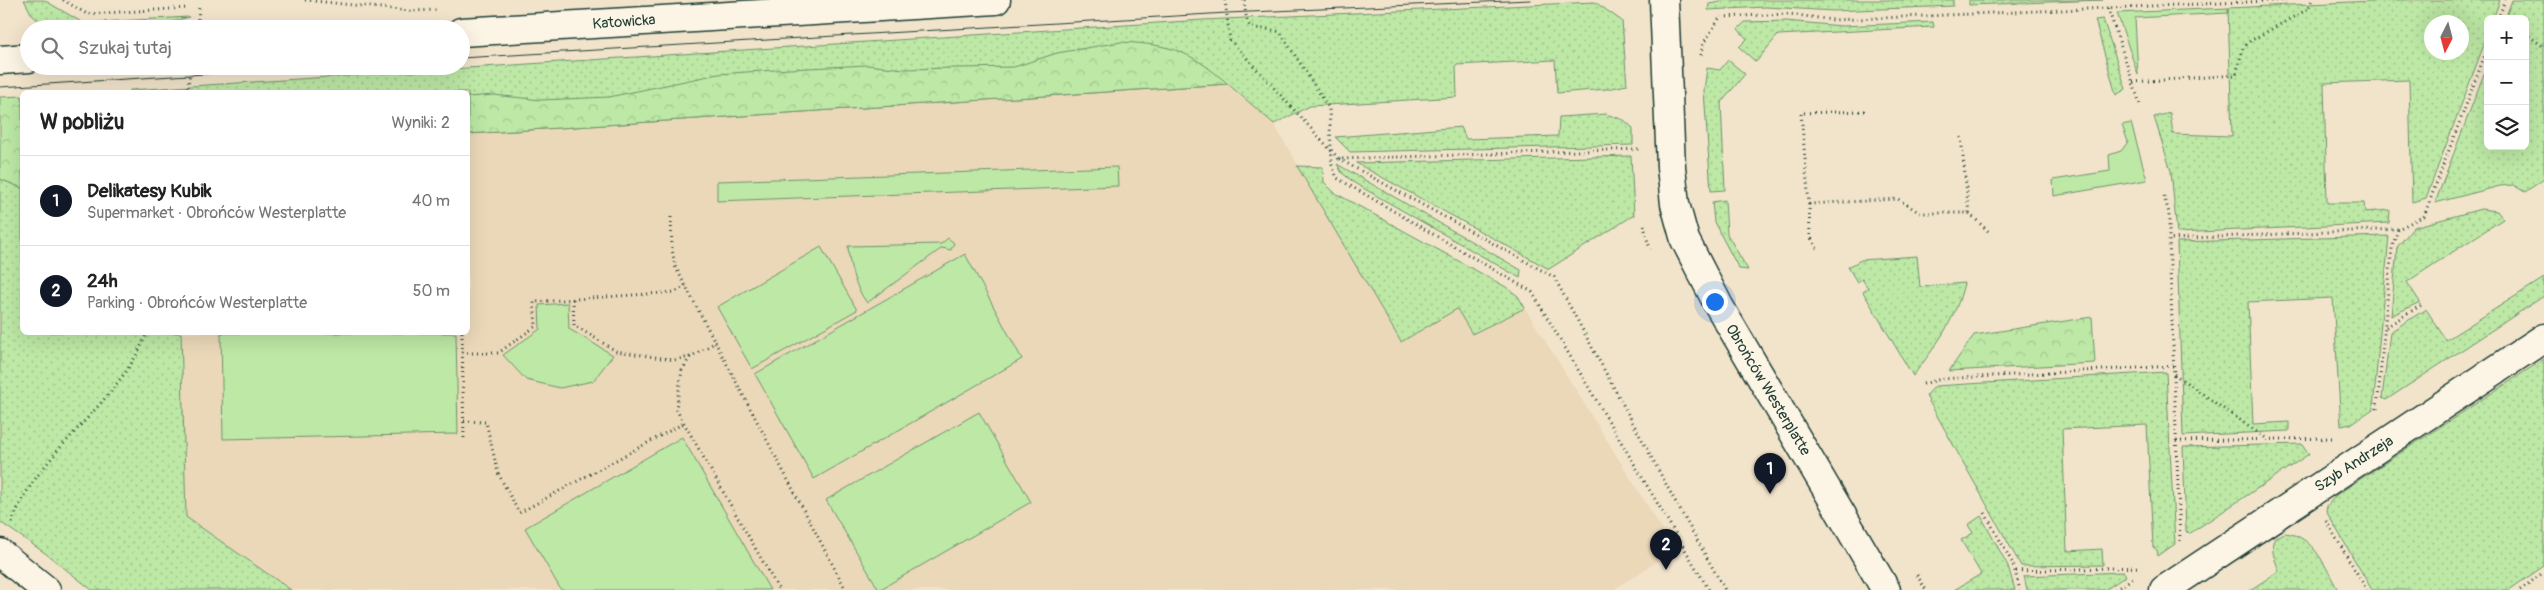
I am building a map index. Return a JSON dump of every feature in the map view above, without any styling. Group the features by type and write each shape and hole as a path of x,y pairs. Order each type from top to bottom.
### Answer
{"street":[{"name":"Katowicka","path":"470,31 996,0"},
{"name":"Obrońców Westerplatte","path":"1664,0 1671,167 1675,204 1685,240 1718,306 1886,590"},
{"path":"0,60 20,59"},
{"name":"Szyb Andrzeja","path":"2164,590 2544,338"},
{"path":"5,542 36,588"}],"path":[{"path":"63,0 87,14 188,8"},
{"path":"1225,0 1230,40 1339,159 1554,278 1674,499 1726,590"},
{"path":"1244,0 1246,22 1250,27 1257,30 1280,32 1329,108 1332,165 1337,178 1532,292 1709,590"},
{"path":"1701,59 1703,44 1720,17 1789,14 1833,20 2291,0"},
{"path":"2133,82 2236,75 2243,48 2250,41 2308,9 2312,0"},
{"path":"2500,15 2505,0"},
{"path":"198,20 199,8"},
{"path":"2108,8 2141,107"},
{"path":"2529,36 2544,47"},
{"path":"2169,239 2398,230 2424,216 2484,58"},
{"path":"187,90 190,75"},
{"path":"1817,248 1810,236 1810,204 1801,113 1865,112"},
{"path":"1961,138 1969,213 1990,233"},
{"path":"1339,159 1640,149 1639,140"},
{"path":"2164,196 2169,213 2180,546"},
{"path":"1810,204 1898,199 1920,213 1969,213"},
{"path":"671,217 672,249 675,266 846,590"},
{"path":"2377,412 2392,248 2398,230"},
{"path":"462,353 498,353 536,326 534,302 675,292 686,286"},
{"path":"573,299 574,325 616,351 674,360 690,357 716,342"},
{"path":"2385,327 2423,304"},
{"path":"5,542 21,500 132,362 146,335"},
{"path":"462,335 464,440"},
{"path":"690,357 682,370 676,409 779,590"},
{"path":"1923,384 1941,379 2173,366"},
{"path":"2174,373 2267,439"},
{"path":"464,421 486,422 498,473 519,514 684,423"},
{"path":"2176,441 2340,437"},
{"path":"2309,493 2367,590"},
{"path":"1985,513 2016,571 2020,590"},
{"path":"2016,571 2141,567"},
{"path":"2520,590 2544,572"},
{"path":"1916,573 1926,590"}],"shaded area":[{"path":"1228,84 1274,124 1401,342 1457,309 1472,334 1525,308 1675,550 1613,590 291,590 186,517 181,335 470,335 470,134"}],"green space":[{"path":"24,0 44,0 78,20 38,20 32,15"},
{"path":"1721,0 1953,0 1953,6 1834,11 1766,7 1708,10 1709,4 1720,2"},
{"path":"1969,0 2103,0 1969,5"},
{"path":"2392,0 2500,0 2494,15 2484,15 2484,45 2426,198 2412,202 2409,80 2324,83 2327,203 2364,203 2365,212 2390,210 2389,223 2177,233 2171,171 2154,117 2170,113 2173,134 2232,136 2228,8"},
{"path":"2512,0 2544,0 2544,179 2525,192 2513,185 2500,186 2435,203 2484,74 2484,150 2529,150 2529,15 2506,15"},
{"path":"1595,2 1622,21 1627,85 1607,89 1557,93 1555,60 1456,65 1457,97 1310,106 1274,124 1228,84 470,134 470,90 130,90 360,75 470,75 470,68 1203,20"},
{"path":"2228,8 2228,13 2135,18 2138,75 2117,13"},
{"path":"189,17 179,20 136,20"},
{"path":"2103,19 2126,89 2116,95 2095,20"},
{"path":"1786,21 1842,26 1933,22 1934,27 1778,35 1756,62 1739,47 1747,39 1738,29 1745,22"},
{"path":"1121,42 1154,45 1179,51 1202,64 1228,84 470,134 470,97 494,95 541,100 609,97 718,74 789,69 867,65 904,69 1014,67 1057,53"},
{"path":"1728,60 1745,74 1721,103 1725,190 1711,191 1704,91 1707,68 1720,70"},
{"path":"20,96 20,187 0,179 0,97"},
{"path":"1606,114 1624,120 1633,128 1633,145 1350,152 1335,137 1461,127 1466,139 1558,136 1559,117"},
{"path":"2131,123 2147,180 2054,196 2053,180 2110,171 2109,155 2121,151 2128,142 2122,125"},
{"path":"1631,156 1634,215 1549,269 1356,163"},
{"path":"1337,164 1521,270 1520,278 1356,184 1342,173"},
{"path":"1297,166 1323,167 1324,182 1335,193 1506,287 1518,296 1525,308 1472,334 1457,309 1401,342"},
{"path":"1117,167 1118,186 717,201 717,181"},
{"path":"0,179 20,187 20,335 181,335 186,517 291,590 92,590 45,553 0,522"},
{"path":"1725,200 1727,234 1748,270 1739,269 1714,222 1712,202"},
{"path":"2481,209 2497,211 2503,219 2407,282 2420,302 2391,316 2397,247 2414,227"},
{"path":"2389,236 2373,409 2351,424 2341,426 2333,298 2248,302 2253,424 2289,422 2289,431 2183,436 2177,242"},
{"path":"948,238 954,243 951,250 942,248 867,303 853,276 848,246 941,244"},
{"path":"821,247 857,310 752,369 717,307"},
{"path":"965,254 1022,359 814,479 755,374"},
{"path":"1917,256 1920,287 1964,283 1956,309 1944,332 1913,376 1863,292 1868,288 1862,279 1857,282 1848,267 1861,260"},
{"path":"2544,278 2544,296 2386,400 2382,398 2390,332 2426,309 2446,340"},
{"path":"568,303 569,329 613,355 593,381 560,388 526,380 503,355 540,329 539,305"},
{"path":"2092,317 2095,363 1949,371 1974,335"},
{"path":"221,335 456,335 458,434 223,439"},
{"path":"2544,359 2544,566 2509,590 2372,590 2326,511 2327,506 2336,495"},
{"path":"2166,372 2175,544 2158,556 2157,550 2153,547 2147,425 2062,429 2067,551 2102,549 2103,565 2021,566 1926,396 1935,386"},
{"path":"979,412 1031,502 879,590 826,500"},
{"path":"682,437 770,590 561,590 525,528"},
{"path":"2302,444 2309,454 2189,534 2186,531 2183,447"},
{"path":"1981,516 2008,566 2015,590 1954,590 1981,574 1961,540 1973,533 1968,525"},
{"path":"2285,533 2295,535 2312,546 2338,590 2250,590 2279,571 2273,554 2273,541 2275,537"},
{"path":"2124,572 2126,576 2105,590 2027,590 2024,576"}],"tram line":[{"path":"470,57 1227,13 1531,0"},
{"path":"0,87 189,75"}],"place":[{"name":"Delikatesy Kubik","path":"1770,494"},
{"name":"24h","path":"1666,570"}]}
